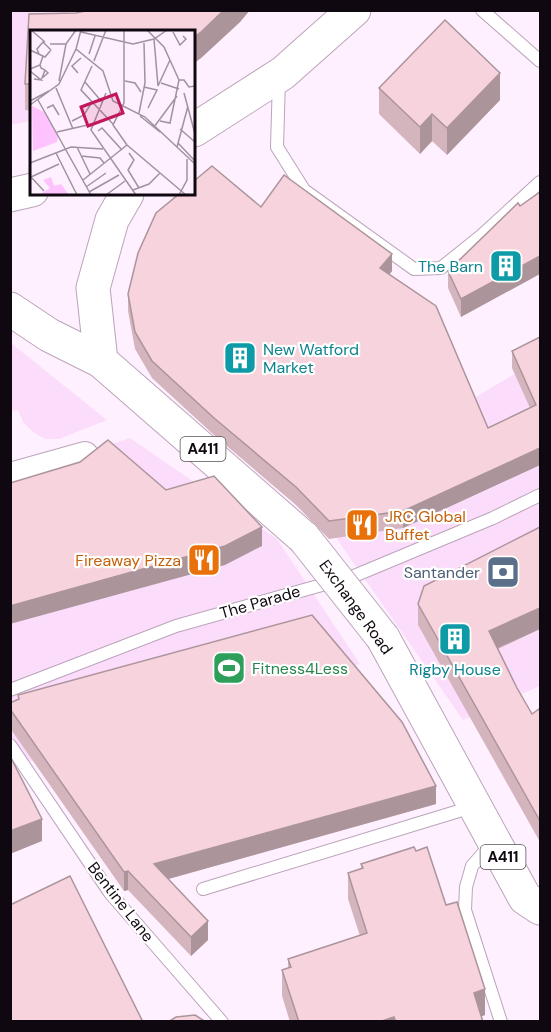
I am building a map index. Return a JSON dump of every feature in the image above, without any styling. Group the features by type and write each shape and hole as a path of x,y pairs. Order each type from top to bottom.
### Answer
{"main road":[{"path":"281,75 325,10"},
{"path":"195,129 281,75 354,10"},
{"path":"10,195 30,190"},
{"path":"101,361 93,288 112,220 127,195"},
{"name":"A411","path":"10,309 49,334 101,361"},
{"name":"Exchange Road","path":"101,361 304,538 383,638 525,898 540,908"}],"street":[{"path":"10,476 85,455"}],"lane":[{"path":"482,10 540,61"},
{"path":"281,75 277,147 304,190 414,269 441,268 481,236 540,182"},
{"name":"The Parade","path":"10,690 176,626 354,576 493,518 540,495"},
{"name":"Bentine Lane","path":"10,745 110,893 222,1022"},
{"path":"203,889 473,806"},
{"path":"494,841 472,866 466,887 465,910 501,1022"}],"shaded area":[{"path":"11,11 229,11 195,31 30,30 30,121 11,125"},
{"path":"11,343 107,420 59,439 45,439 33,432 23,422 18,410 11,411"},
{"path":"540,359 540,686 463,720 307,496"},
{"path":"130,438 277,539 360,664 11,767 11,477"}],"building":[{"path":"90,10 224,10 195,36 195,30 30,30 30,84 25,84 29,14 76,13"},
{"path":"445,20 500,73 447,128 432,114 420,127 379,88"},
{"path":"212,166 261,207 284,175 392,254 380,268 436,306 488,428 536,405 512,351 540,337 540,448 403,511 329,521 296,487 214,418 152,361 135,332 128,294 138,253 156,213 178,195 195,195 195,180"},
{"path":"540,192 540,256 461,299 448,271 518,203 520,206"},
{"path":"108,440 166,490 214,476 262,527 225,546 10,606 10,483 80,462"},
{"path":"540,527 540,608 489,631 532,714 539,709 540,712 540,821 418,604 424,586"},
{"path":"312,615 402,722 436,786 154,864 208,921 191,937 128,871 124,872 10,709 10,703 19,699 18,695"},
{"path":"10,756 42,819 10,831"},
{"path":"414,847 416,851 427,847 446,905 457,902 485,989 474,993 483,1022 396,1022 394,1017 379,1022 299,1022 282,970 291,967 288,959 367,933 348,873 363,868 361,864"},
{"path":"70,876 143,1022 10,1022 10,905"},
{"path":"195,1015 206,1022 168,1022 176,1017"}],"place":[{"name":"The Barn","path":"506,266"},
{"name":"New Watford Market","path":"240,358"},
{"name":"JRC Global Buffet","path":"362,525"},
{"name":"Fireaway Pizza","path":"204,560"},
{"name":"Santander","path":"503,572"},
{"name":"Rigby House","path":"455,639"},
{"name":"Fitness4Less","path":"229,668"}]}
